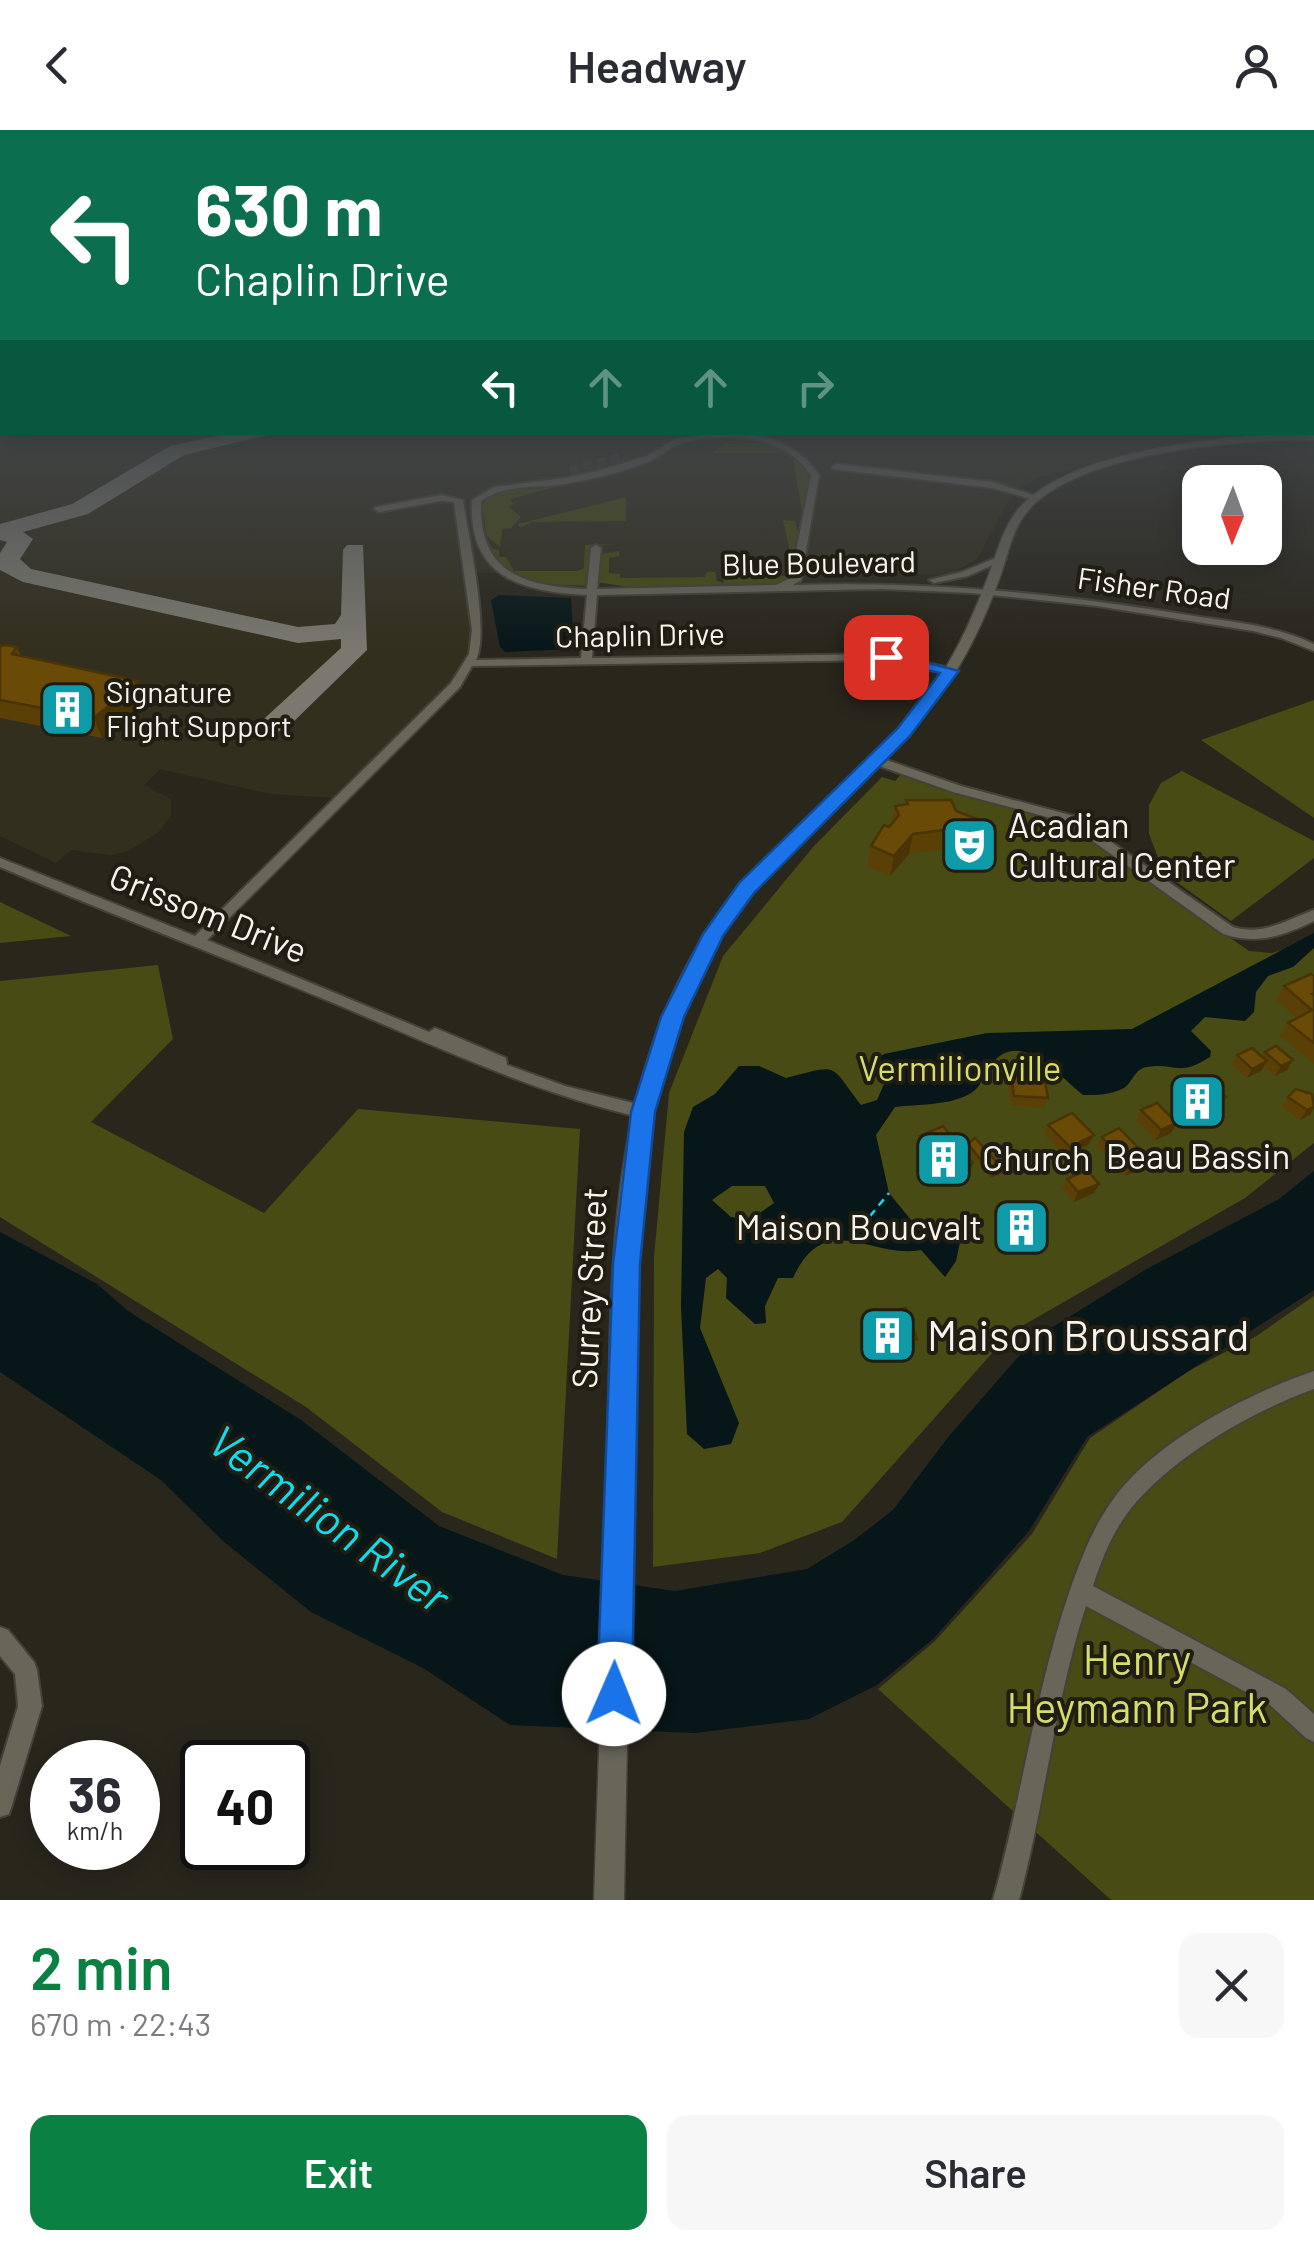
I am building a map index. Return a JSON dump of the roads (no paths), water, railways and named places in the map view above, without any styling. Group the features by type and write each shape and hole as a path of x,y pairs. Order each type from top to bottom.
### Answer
{"street":[{"name":"Blue Boulevard","path":"515,486 476,500 484,554 490,564 536,585 592,589 989,591"},
{"path":"776,590 796,580 814,486"},
{"path":"995,486 1034,497 1055,486"},
{"name":"Surrey Street","path":"609,1900 627,1245 643,1112 673,1017 713,934 747,888 924,709 950,671 989,591 1016,519 1034,497"},
{"path":"199,940 456,685 471,663 477,630 458,500 441,498 380,509"},
{"path":"586,661 596,548"},
{"name":"Blue Boulevard","path":"796,580 932,580 965,574 1001,559"},
{"name":"Blue Boulevard","path":"932,580 989,591"},
{"name":"Fisher Road","path":"989,591 1154,612 1271,632 1313,646"},
{"name":"Chaplin Drive","path":"471,663 886,657 950,671"},
{"path":"875,760 956,789 1070,819 1215,923 1238,934 1268,936 1314,916"},
{"name":"Grissom Drive","path":"0,862 393,1022 466,1044 538,1082 643,1112"},
{"path":"1006,1900 1082,1592 1106,1526 1132,1492 1240,1410 1314,1380"},
{"path":"1082,1592 1278,1698 1314,1730"},
{"path":"0,1638 26,1670 30,1706 0,1806"}],"water":[{"path":"499,595 571,598 574,649 505,652 500,647 491,600"},
{"path":"1314,933 1314,948 1293,967 1268,976 1256,992 1254,1012 1245,1021 1205,1017 1191,1031 1211,1051 1210,1057 1190,1067 1147,1067 1119,1090 1083,1095 1040,1059 1016,1051 1004,1053 993,1062 978,1087 963,1097 895,1107 876,1135 889,1193 920,1231 963,1228 956,1261 945,1277 921,1250 885,1249 851,1241 820,1245 806,1257 793,1278 778,1278 765,1306 766,1323 755,1324 726,1298 727,1278 718,1269 706,1278 700,1328 739,1423 731,1444 704,1449 687,1434 681,1307 684,1132 693,1107 715,1094 739,1066 759,1066 786,1078 826,1069 838,1074 861,1105 877,1100 885,1082 864,1069 884,1054 987,1033 1132,1029","holes":["732,1186 765,1186 774,1203 750,1220 731,1217 712,1200"]},
{"name":"Vermilion River","path":"1314,1171 1314,1290 1087,1437 1029,1531 933,1639 877,1685 809,1719 695,1733 510,1725 423,1668 311,1612 223,1541 161,1480 0,1372 0,1232 97,1284 128,1311 301,1420 439,1526 563,1575 675,1591 807,1569 853,1541 893,1510 949,1436 1035,1338 1145,1270 1279,1199"}],"place":[{"name":"Signature Flight Support","path":"67,710"},
{"name":"Acadian Cultural Center","path":"969,846"},
{"name":"Beau Bassin","path":"1198,1101"},
{"name":"Church","path":"943,1159"},
{"name":"Maison Boucvalt","path":"1021,1228"},
{"name":"Maison Broussard","path":"888,1336"}],"park label":[{"name":"Vermilionville","path":"960,1069"},
{"name":"Henry Heymann Park","path":"1137,1684"}]}
